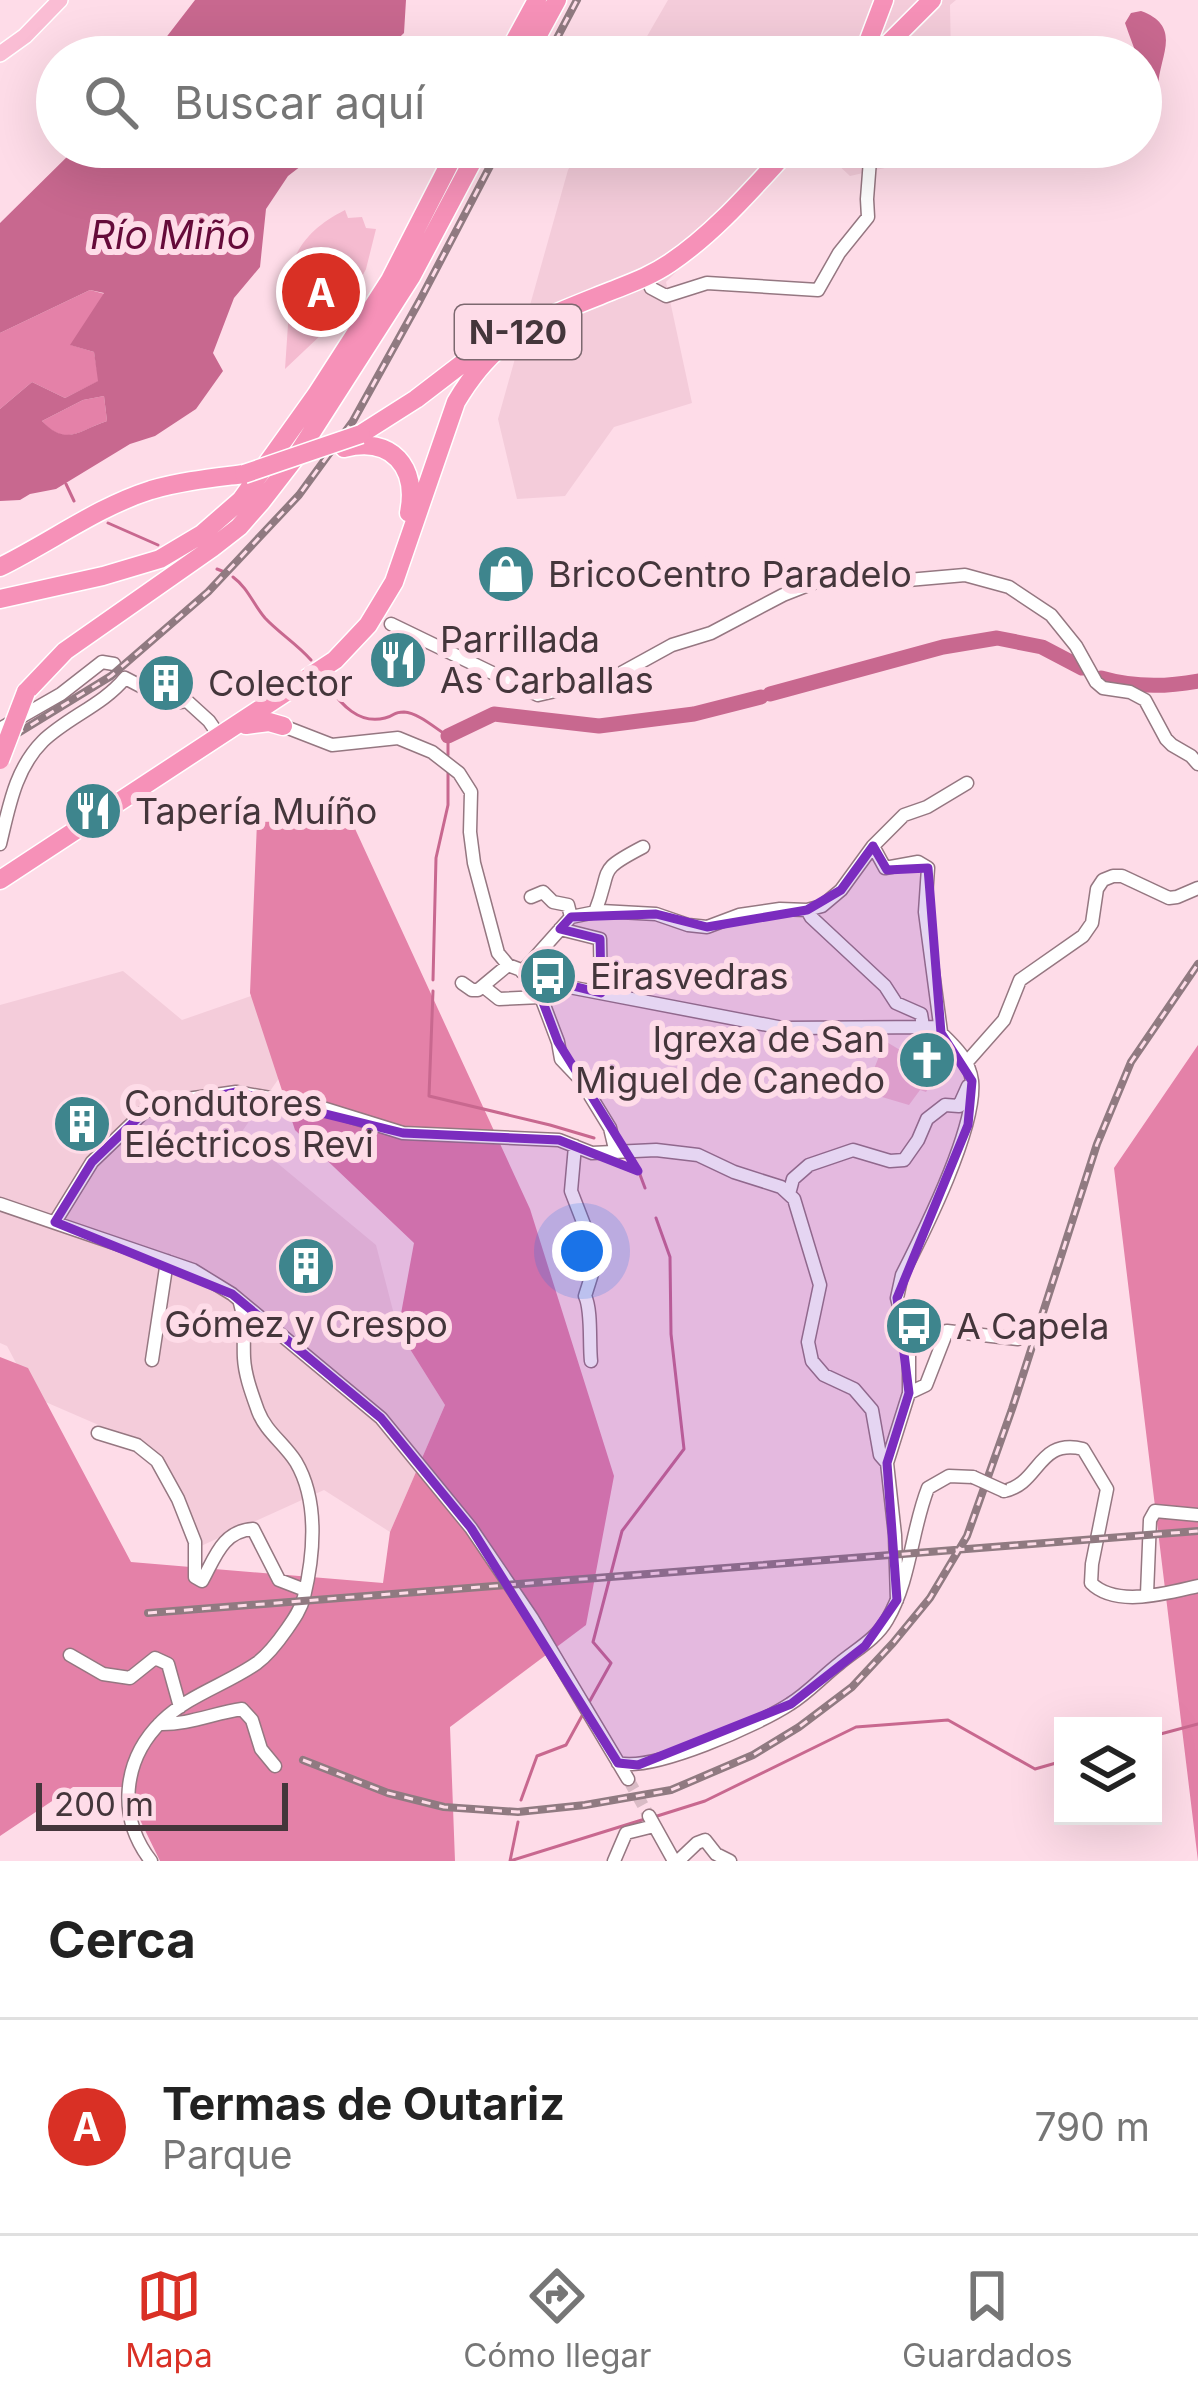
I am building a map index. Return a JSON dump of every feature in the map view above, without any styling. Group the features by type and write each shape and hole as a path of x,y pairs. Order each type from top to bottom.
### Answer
{"highway":[{"path":"517,36 537,0"},
{"path":"537,36 557,0"},
{"path":"874,36 884,0"},
{"path":"886,36 919,0"},
{"path":"891,36 932,0"},
{"path":"0,599 160,559 202,534 241,500 390,280 447,168"},
{"path":"0,760 26,692 65,651 212,548 261,502 295,458 411,277 469,168"},
{"name":"N-120","path":"244,474 362,434 528,317 655,264 687,243 763,168"},
{"name":"N-120","path":"1,876 335,661 389,605 446,426 471,376 517,333 671,262 711,231 771,168"},
{"name":"N-120","path":"0,567 122,501 180,482 244,474 358,445 378,446 397,458 409,475 412,492 389,605"},
{"path":"274,703 273,716 283,726"},
{"path":"238,726 269,722 283,726"}],"main road":[{"path":"0,54 26,36 60,0"}],"street":[{"path":"647,277 651,288 666,296 707,283 818,290 838,253 868,217 869,168"},
{"path":"389,605 538,695 612,678 672,645 711,633 821,580 964,575 1009,587 1051,615 1102,688 1130,692 1145,700 1166,739 1198,764"},
{"path":"0,729 61,694 102,662 114,664"},
{"path":"0,844 18,775 44,741 115,691 125,678 173,703 188,701 220,737"},
{"path":"283,726 332,745 398,737 432,752 459,773 471,792 474,863 498,953 521,971 541,997 561,1059 580,1079 610,1128 616,1153"},
{"path":"462,983 472,990 521,971 571,917 596,912 656,914 707,927 739,915 822,906 904,815 967,783"},
{"path":"873,846 885,868 918,862 928,868 925,912 941,1033"},
{"path":"596,912 610,864 643,847"},
{"path":"966,1063 1004,1020 1020,980 1083,936 1092,923 1103,880 1122,876 1169,898 1198,888"},
{"path":"531,897 543,892 553,902 568,905 571,917"},
{"path":"807,910 885,986 896,1003 921,1014 923,1026"},
{"path":"560,929 601,939 601,993"},
{"path":"521,971 564,986 783,1028 935,1028 964,1057 971,1080 968,1125 902,1275 897,1298 909,1344 909,1393 887,1463 897,1600"},
{"path":"484,987 500,999 541,997"},
{"path":"789,1193 793,1179 809,1165 853,1150 890,1161 904,1160 928,1119 946,1105 959,1106 971,1080"},
{"path":"55,1222 92,1162 143,1112 180,1100 236,1092 316,1106 403,1133 560,1140 592,1153 656,1150 698,1156 782,1187 794,1198 820,1286 808,1342 812,1361 872,1409 880,1455 887,1463"},
{"path":"574,1146 571,1191 596,1258 585,1296 590,1305 590,1361"},
{"path":"0,1204 193,1270 232,1294 382,1418 471,1528 532,1618 628,1779"},
{"path":"152,1360 167,1261"},
{"path":"152,1861 131,1826 127,1790 143,1745 180,1707 258,1663 274,1648 303,1602 312,1555 307,1485 294,1459 260,1416 247,1377 239,1302"},
{"path":"909,1393 926,1385 947,1330 1018,1339"},
{"path":"98,1433 137,1445 157,1461 195,1542 195,1576 202,1581 220,1546 238,1530 253,1529 279,1580 305,1590"},
{"path":"618,1763 638,1765 729,1735 791,1704 865,1646 885,1624 897,1600 928,1488 949,1476 973,1477 1004,1491 1015,1489 1049,1452 1065,1445 1083,1448 1107,1489 1090,1583 1100,1592 1125,1596 1198,1586"},
{"path":"1147,1594 1150,1520 1155,1511 1198,1515"},
{"path":"70,1655 103,1674 130,1678 155,1658 168,1664 180,1707"},
{"path":"159,1724 181,1725 242,1709 275,1766"},
{"path":"614,1861 626,1833 651,1821 676,1861 705,1840 730,1861"}],"highlighted area":[{"path":"873,846 887,870 928,868 941,1033 972,1081 968,1125 897,1298 909,1393 887,1463 897,1600 865,1646 791,1704 638,1765 618,1763 471,1528 381,1418 232,1294 55,1222 92,1162 144,1112 236,1092 403,1133 559,1140 638,1171 558,1042 533,976 601,993 600,939 560,929 571,917 656,914 707,927 807,910 841,890"}],"shaded area":[{"path":"668,0 956,0 950,5 951,36 647,36"},
{"path":"781,168 666,282 692,403 614,427 565,496 517,499 498,419 568,170"},
{"path":"841,168 885,168 850,176"},
{"path":"345,210 348,218 362,217 366,228 376,229 366,269 342,315 285,369 289,271 306,240"},
{"path":"90,290 105,294 71,345 94,352 99,381 65,398 32,382 0,409 0,333"},
{"path":"104,396 107,421 80,432 58,434 42,421 83,400"},
{"path":"351,820 530,1209 614,1476 586,1625 450,1727 455,1861 160,1861 124,1787 73,1787 0,1836 0,1357 28,1368 131,1562 383,1583 390,1532 445,1405 398,1330 414,1243 295,1130 250,993 257,822"},
{"path":"123,971 182,1020 274,988 313,1029 241,1133 376,1245 398,1330 445,1405 390,1532 324,1490 190,1551 154,1449 34,1397 7,1346 0,1343 0,1005"},
{"path":"929,1031 952,1049 926,1092 920,1090 909,1105 865,1092 885,1041 910,1056"},
{"path":"1198,1045 1198,1861 1114,1168"}],"water":[{"path":"195,0 406,0 401,36 167,36"},
{"path":"1141,11 1163,27 1162,63 1162,36 1130,36 1125,23 1131,13"},
{"name":"Río Miño","path":"56,168 298,168 266,209 260,267 234,298 213,353 223,371 196,409 56,489 20,500 0,501 0,409 32,382 65,398 98,381 94,352 70,345 104,293 90,290 0,333 0,223","holes":["104,396 107,421 66,435 42,421 83,400"]}],"waterway":[{"path":"66,484 74,501"},
{"path":"108,523 158,545"},
{"path":"217,569 222,571"},
{"path":"233,577 265,618 311,660"},
{"path":"770,694 943,647 997,638 1042,647 1082,668"},
{"path":"1101,678 1149,685 1198,681"},
{"path":"328,686 359,716 376,719 404,712 421,718 448,736 448,755"},
{"path":"448,736 494,714 599,726 694,714 761,697"},
{"path":"433,980 436,858 448,805 448,773"},
{"path":"433,991 429,1096 594,1138"},
{"path":"633,1156 645,1188"},
{"path":"587,1706 611,1663 593,1642 622,1531 684,1449 671,1334 670,1257 656,1218"},
{"path":"521,1800 537,1756 566,1745 583,1714"},
{"path":"654,1817 705,1801 856,1727 948,1720 1035,1769 1054,1764"},
{"path":"1162,1734 1198,1724"},
{"path":"518,1822 510,1861 645,1819"}],"tunnel":[{"path":"628,1779 649,1816"}],"railway":[{"path":"558,36 577,0"},
{"path":"0,744 111,676 208,592 299,495 353,421 489,168"},
{"path":"303,1760 388,1793 444,1807 518,1812 585,1805 671,1790 753,1755 852,1687 930,1598 967,1536 1097,1144 1131,1062 1198,964"},
{"path":"148,1613 1198,1531"}],"place":[{"name":"Termas de Outariz","path":"321,292"},
{"name":"BricoCentro Paradelo","path":"506,574"},
{"name":"Parrillada As Carballas","path":"398,660"},
{"name":"Colector","path":"166,683"},
{"name":"Tapería Muíño","path":"93,811"},
{"name":"Eirasvedras","path":"548,976"},
{"name":"Igrexa de San Miguel de Canedo","path":"927,1060"},
{"name":"Condutores Eléctricos Revi","path":"82,1124"},
{"name":"Gómez y Crespo","path":"306,1266"},
{"name":"A Capela","path":"914,1326"}]}
